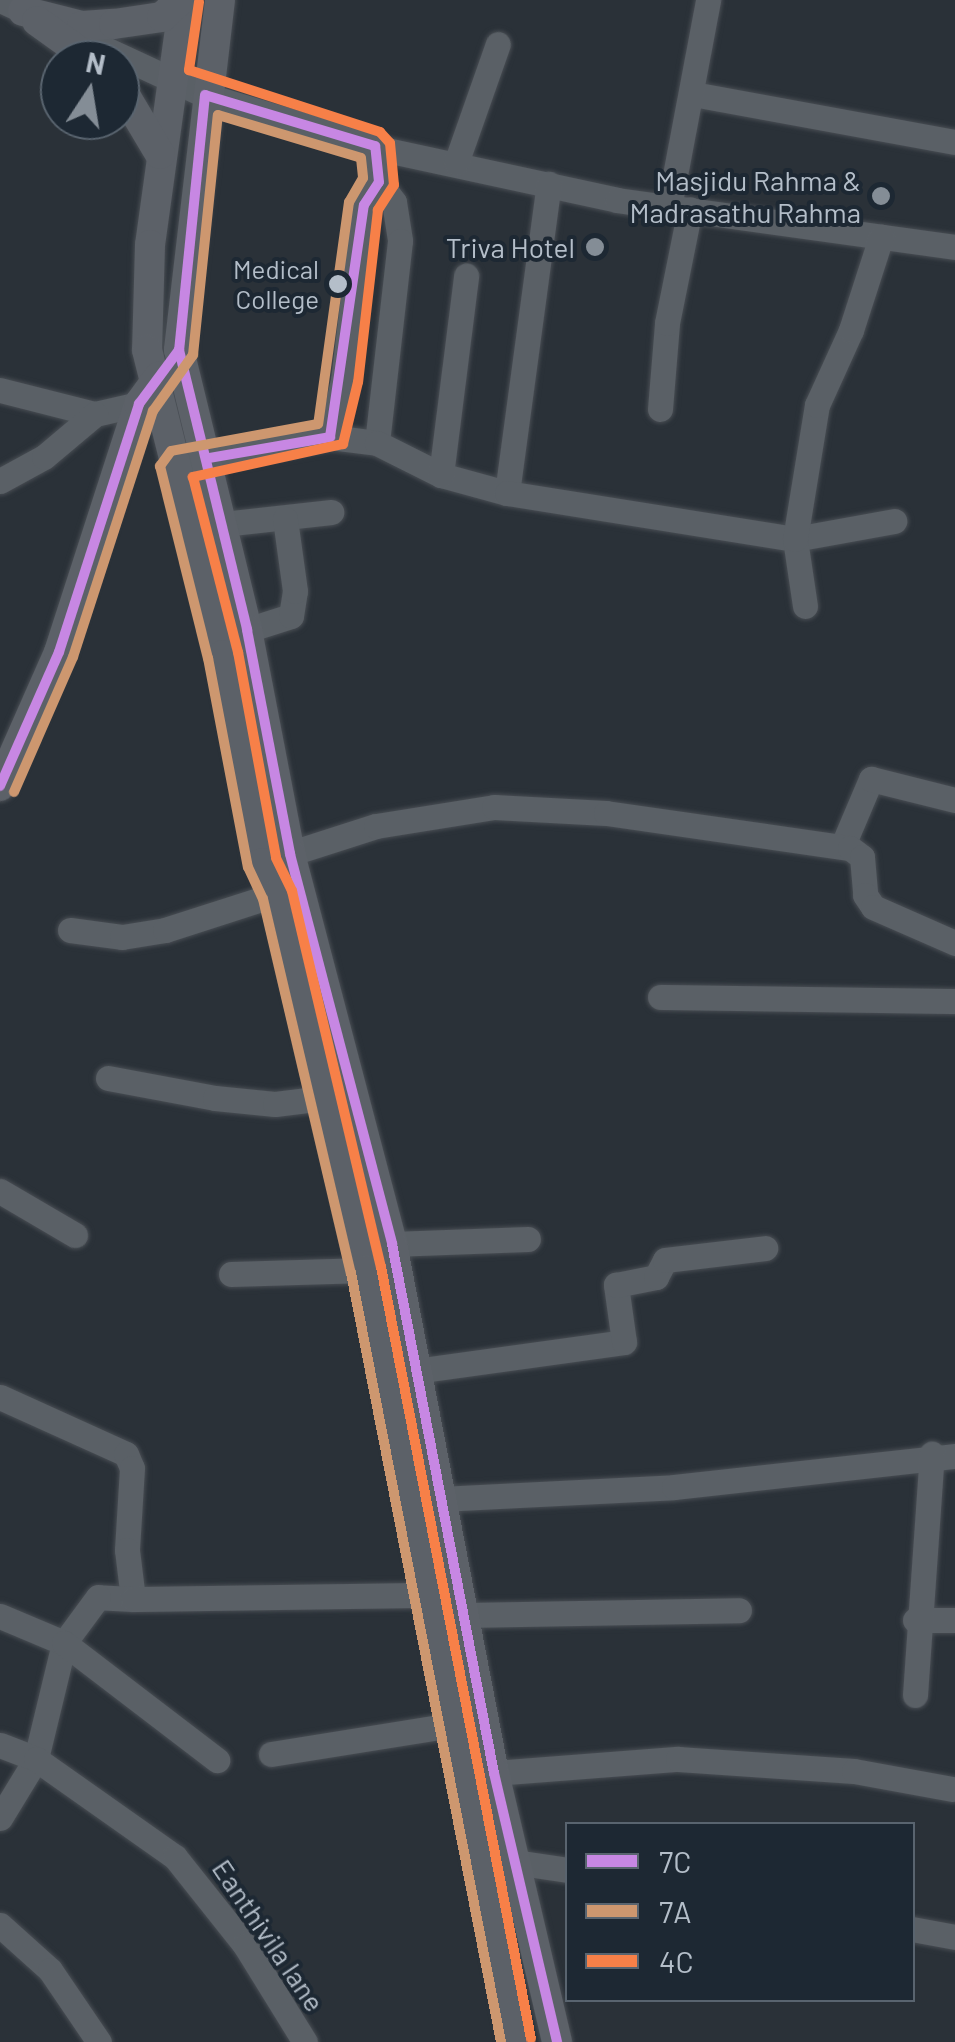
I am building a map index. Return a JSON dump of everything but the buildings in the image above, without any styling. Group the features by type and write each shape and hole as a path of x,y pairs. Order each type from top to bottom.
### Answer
{"main road":[{"path":"11,5 82,26 162,17 182,0"},
{"path":"0,786 60,652 146,394 146,306 182,0"},
{"path":"220,0 205,95 179,350 209,458 247,630 276,858 277,894 366,1270 425,1595 516,2042"},
{"path":"11,5 62,40"},
{"path":"140,120 162,156"},
{"path":"146,394 179,350"},
{"path":"146,394 175,466 276,858 392,1244 494,1772 556,2042"}],"street":[{"path":"660,409 692,94 708,0"},
{"path":"11,5 205,95 375,146 680,208 955,247"},
{"path":"456,163 498,44"},
{"path":"692,94 955,142"},
{"path":"375,146 379,182 394,202 400,241 377,442"},
{"path":"330,437 343,380 364,205 379,182"},
{"path":"506,493 549,184"},
{"path":"805,606 795,539 817,405 851,330 881,237"},
{"path":"441,475 466,276"},
{"path":"0,390 95,414"},
{"path":"0,482 44,457 95,414 146,394"},
{"path":"175,466 330,437 377,442 441,475 506,493 795,539 894,521"},
{"path":"223,524 331,512"},
{"path":"247,630 291,616 295,591 285,519"},
{"path":"843,845 871,779 955,800"},
{"path":"276,858 376,826 494,807 606,813 843,845 862,857 864,894 887,915 955,943"},
{"path":"70,930 122,938 277,894"},
{"path":"660,996 955,1001"},
{"path":"108,1078 215,1098 276,1104 324,1098"},
{"path":"0,1191 74,1235"},
{"path":"392,1244 528,1239"},
{"path":"416,1370 624,1342 616,1285 656,1277 665,1260 765,1248"},
{"path":"232,1274 366,1270"},
{"path":"0,1397 126,1454 132,1468 127,1550 133,1599"},
{"path":"440,1499 674,1487 943,1455 915,1620 915,1695"},
{"path":"0,1818 36,1759 64,1642 98,1597 425,1595"},
{"path":"464,1616 739,1610"},
{"path":"0,1616 64,1642 217,1760"},
{"path":"915,1620 955,1620"},
{"path":"271,1754 453,1725"},
{"name":"Eanthivila lane","path":"0,1745 36,1759 132,1824 192,1874 305,2042"},
{"path":"494,1772 678,1759 854,1771 952,1789"},
{"path":"514,1862 565,1870"},
{"path":"0,1925 50,1970 99,2042"},
{"path":"915,1930 955,1937"}],"transit line":[{"name":"4C","path":"199,2 189,70 380,132 390,143 394,185 378,210 358,382 343,444 193,477 238,652 276,858 292,891 381,1267 531,2039"},
{"name":"7C","path":"209,458 330,437 364,205 379,182 375,146 205,95 179,350 247,630 290,854 392,1244 494,1773 557,2042"},
{"name":"7A","path":"14,792 73,657 153,411 193,355 218,115 361,158 363,178 349,202 318,424 171,451 160,466 208,658 248,867 263,899 351,1273 501,2042"},
{"name":"7C","path":"0,786 59,652 139,404 179,350"}],"place":[{"name":"Masjidu Rahma & Madrasathu Rahma","path":"881,196"},
{"name":"Triva Hotel","path":"595,247"},
{"name":"Medical College","path":"338,284"}]}
